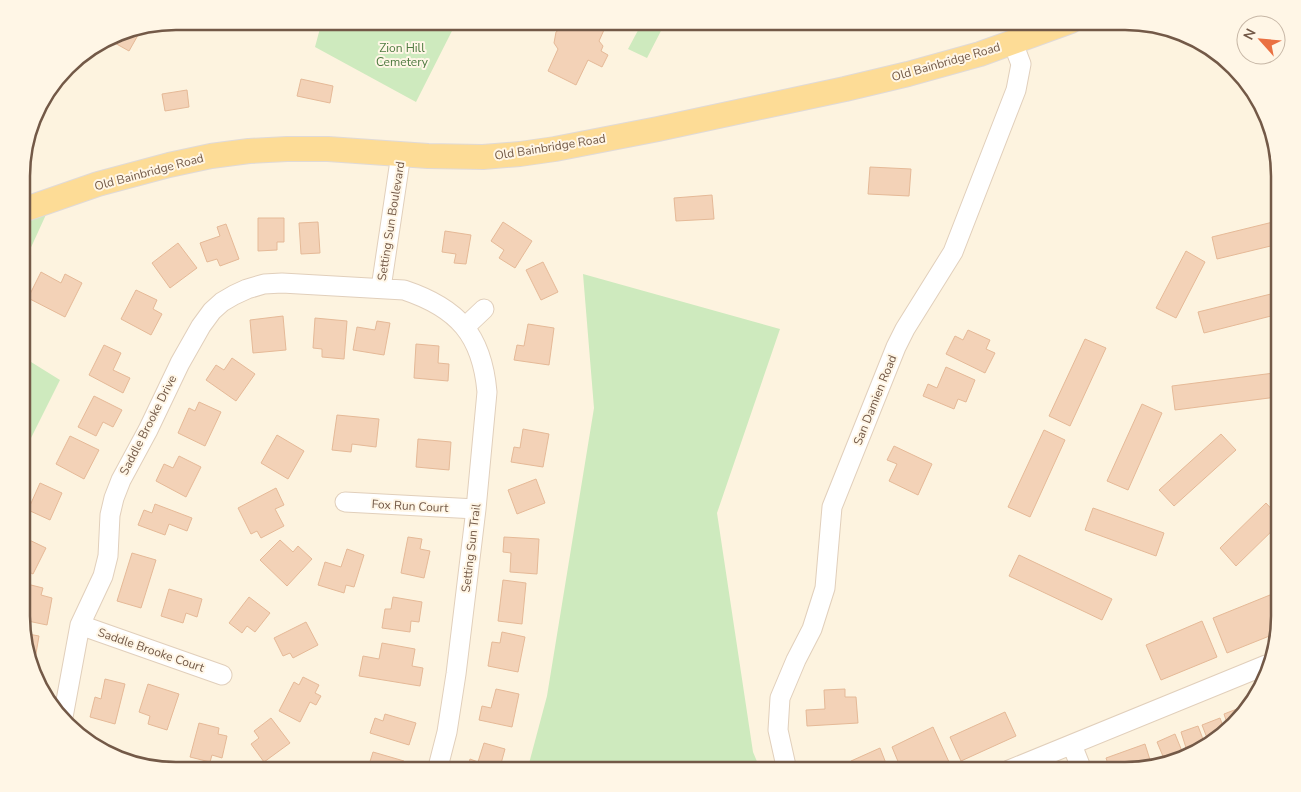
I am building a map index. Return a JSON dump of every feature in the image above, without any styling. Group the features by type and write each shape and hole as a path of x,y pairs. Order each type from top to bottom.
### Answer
{"main road":[{"name":"Old Bainbridge Road","path":"30,207 98,184 169,164 249,151 328,149 428,156 483,156 520,154 555,149 667,127 908,74 980,54 1047,30"}],"street":[{"name":"San Damien Road","path":"785,762 778,730 780,698 812,629 825,588 832,507 896,347 905,329 953,252 1016,90 1021,64 1013,43"},
{"name":"Setting Sun Boulevard","path":"381,288 401,154"},
{"name":"Saddle Brooke Drive","path":"64,710 80,625 103,576 108,556 110,515 114,498 121,480 148,430 180,363 201,326 212,311 234,295 264,284 282,283 381,288"},
{"name":"Setting Sun Trail","path":"381,288 404,290 422,295 440,305 458,319 465,327 482,359 487,392 476,510 456,674 447,732 439,762"},
{"path":"465,327 484,309"},
{"name":"Fox Run Court","path":"345,502 476,510"},
{"name":"Saddle Brooke Court","path":"80,625 222,675"},
{"path":"1029,762 1262,667"},
{"path":"1072,745 1079,762"}],"green space":[{"name":"Zion Hill Cemetery","path":"320,30 452,30 416,102 315,47"},
{"path":"638,30 661,30 647,58 628,49"},
{"path":"49,208 30,250 30,215"},
{"path":"583,274 780,329 717,513 753,752 757,762 529,762 547,696 594,408"},
{"path":"30,361 60,380 30,440"}],"building":[{"path":"559,30 604,30 599,41 603,46 601,51 608,55 602,67 588,60 576,85 548,71 558,49 554,43 556,32"},
{"path":"138,35 129,51 115,43"},
{"path":"301,79 333,86 330,103 297,96"},
{"path":"187,90 189,107 165,111 162,94"},
{"path":"870,167 911,169 909,196 868,194"},
{"path":"712,195 714,219 676,221 674,198"},
{"path":"258,218 284,218 284,242 277,242 277,250 258,251"},
{"path":"318,222 320,253 301,254 299,223"},
{"path":"503,222 532,241 515,268 499,258 504,250 491,241"},
{"path":"1271,222 1271,246 1217,259 1212,237"},
{"path":"226,224 239,259 220,266 217,259 207,262 200,243 220,236 217,227"},
{"path":"445,231 471,235 466,264 454,263 456,254 442,252"},
{"path":"178,243 197,268 170,288 152,263"},
{"path":"1186,251 1205,262 1176,318 1156,308"},
{"path":"543,262 558,292 541,300 526,270"},
{"path":"41,272 61,283 65,274 82,283 65,317 30,299 30,294"},
{"path":"136,290 157,300 153,309 162,314 151,335 121,319"},
{"path":"1271,294 1271,316 1204,333 1198,312"},
{"path":"283,316 286,350 253,353 250,320"},
{"path":"315,318 347,321 344,359 322,357 322,349 313,348"},
{"path":"377,321 390,323 384,355 353,350 357,327 375,330"},
{"path":"528,324 554,328 549,365 514,360 517,345 524,346"},
{"path":"968,330 990,340 986,349 995,353 985,373 946,354 955,336 963,340"},
{"path":"1085,339 1106,348 1070,426 1049,416"},
{"path":"416,344 439,346 438,363 449,364 448,381 414,378"},
{"path":"104,345 121,353 113,370 130,378 123,393 89,375"},
{"path":"232,358 255,374 236,401 206,380 216,365 224,370"},
{"path":"946,367 975,380 966,402 958,399 954,409 923,396 928,384 937,388"},
{"path":"1271,373 1271,398 1175,410 1172,386"},
{"path":"94,396 122,410 113,427 103,422 96,436 78,427"},
{"path":"199,402 221,412 205,446 178,433 189,408 195,411"},
{"path":"1142,404 1162,413 1128,490 1107,481"},
{"path":"337,415 379,419 376,447 352,444 351,452 332,450"},
{"path":"523,429 549,434 543,467 511,462 514,447 520,448"},
{"path":"1044,430 1065,440 1030,517 1008,507"},
{"path":"1221,434 1236,450 1174,506 1159,490"},
{"path":"277,435 304,451 288,479 261,463"},
{"path":"70,436 99,450 84,479 56,464"},
{"path":"418,439 451,442 449,470 416,467"},
{"path":"894,446 932,464 918,495 889,481 897,464 887,460"},
{"path":"179,456 201,467 186,497 156,481 164,464 173,468"},
{"path":"536,479 545,503 517,514 508,490"},
{"path":"40,483 62,493 50,520 30,511 30,506"},
{"path":"276,488 284,505 275,509 284,526 261,538 257,531 251,534 238,508"},
{"path":"1266,503 1271,508 1271,532 1236,566 1220,548"},
{"path":"155,504 192,518 187,531 169,524 165,535 138,525 144,510 152,513"},
{"path":"1093,508 1164,533 1156,556 1085,530"},
{"path":"408,537 422,539 420,549 430,551 424,578 401,573"},
{"path":"504,537 539,539 537,574 510,572 511,553 503,552"},
{"path":"30,540 46,548 33,574 30,572"},
{"path":"280,540 293,552 298,546 312,559 287,586 260,560"},
{"path":"347,549 364,555 354,587 346,585 344,593 318,585 325,562 341,567"},
{"path":"132,553 156,560 141,608 117,601"},
{"path":"1019,555 1112,599 1102,620 1009,576"},
{"path":"503,580 526,583 522,624 498,621"},
{"path":"30,585 43,588 41,595 52,598 47,625 30,622"},
{"path":"169,589 202,599 197,617 186,613 183,623 161,616"},
{"path":"1270,595 1271,625 1269,636 1227,653 1213,618"},
{"path":"249,597 270,613 255,632 247,626 242,633 229,623"},
{"path":"393,597 422,602 419,622 411,621 410,632 382,628 385,609 391,609"},
{"path":"1202,621 1217,657 1161,680 1146,645"},
{"path":"306,622 318,645 293,658 290,653 283,656 274,638"},
{"path":"502,632 525,637 518,672 488,666 492,642 500,643"},
{"path":"31,634 39,636 36,655"},
{"path":"382,643 415,649 412,666 423,668 420,686 359,676 363,656 379,659"},
{"path":"303,677 319,685 315,693 321,696 316,705 310,702 300,722 279,711 294,682 299,685"},
{"path":"105,679 125,684 115,724 90,717 95,697 101,699"},
{"path":"148,684 179,694 167,730 148,724 150,716 139,712"},
{"path":"496,689 519,694 512,727 479,720 482,706 491,708"},
{"path":"845,689 845,697 856,697 858,723 807,726 806,710 825,709 824,690"},
{"path":"1238,709 1226,721 1224,714"},
{"path":"1005,712 1016,736 961,761 950,737"},
{"path":"385,714 416,723 409,745 370,733 375,718 383,721"},
{"path":"271,718 290,743 264,762 251,744 259,738 254,731"},
{"path":"1220,718 1222,725 1207,737 1202,725"},
{"path":"199,723 219,728 218,734 227,736 222,758 212,755 210,762 190,757"},
{"path":"1198,726 1203,739 1186,748 1181,732"},
{"path":"933,727 949,762 898,762 892,747"},
{"path":"1175,734 1182,750 1163,756 1157,742"},
{"path":"484,743 505,749 501,762 478,762"},
{"path":"1145,744 1150,759 1134,762 1107,762 1106,758"},
{"path":"880,748 885,762 851,762"},
{"path":"373,752 404,761 404,762 370,762"}]}
